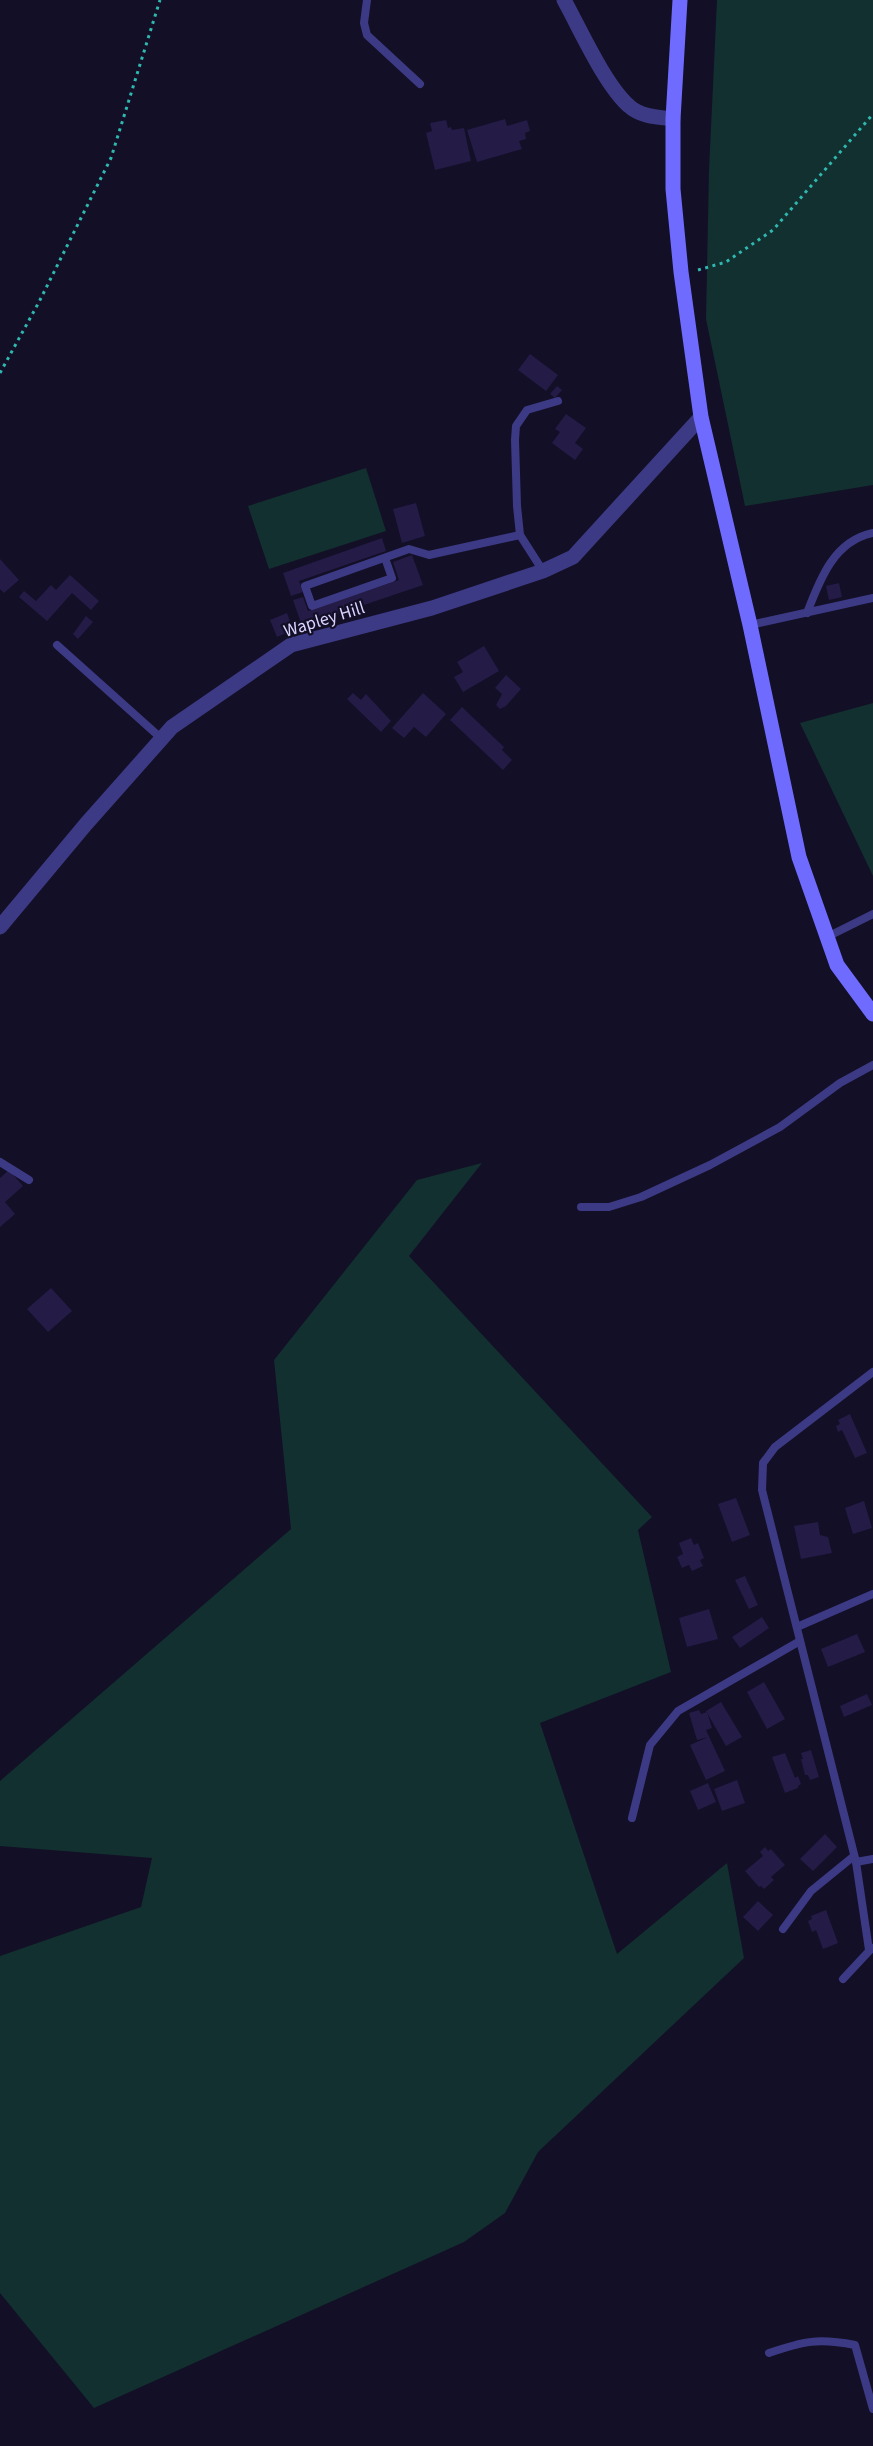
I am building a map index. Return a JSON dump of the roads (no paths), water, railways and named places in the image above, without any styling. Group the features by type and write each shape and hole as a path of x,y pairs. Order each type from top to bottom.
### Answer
{"main road":[{"path":"680,0 673,119 673,189 681,272 701,417 750,625 799,856 837,965 873,1014"}],"street":[{"path":"564,0 606,76 630,107 648,116 673,119"},
{"name":"Wapley Hill","path":"0,927 86,824 172,727 291,645 432,608 543,571 573,557 701,417"}],"lane":[{"path":"367,0 364,23 367,35 420,84"},
{"path":"543,571 520,535 516,496 516,426 526,410 558,401"},
{"path":"807,613 818,584 832,560 852,540 873,532"},
{"path":"385,558 392,578 312,606 305,586 409,549 429,555 520,535"},
{"path":"750,625 873,598"},
{"path":"57,645 162,738"},
{"path":"827,937 873,914"},
{"path":"581,1207 595,1209 620,1204 690,1175 780,1127 840,1083 873,1065"},
{"path":"0,1162 29,1180"},
{"path":"843,1979 871,1949 855,1859 762,1490 763,1463 775,1447 873,1373"},
{"path":"797,1627 873,1594"},
{"path":"632,1818 650,1745 678,1711 800,1641"},
{"path":"783,1929 811,1891 855,1859 873,1859"},
{"path":"769,2353 804,2341 829,2340 855,2346 873,2409"}]}
